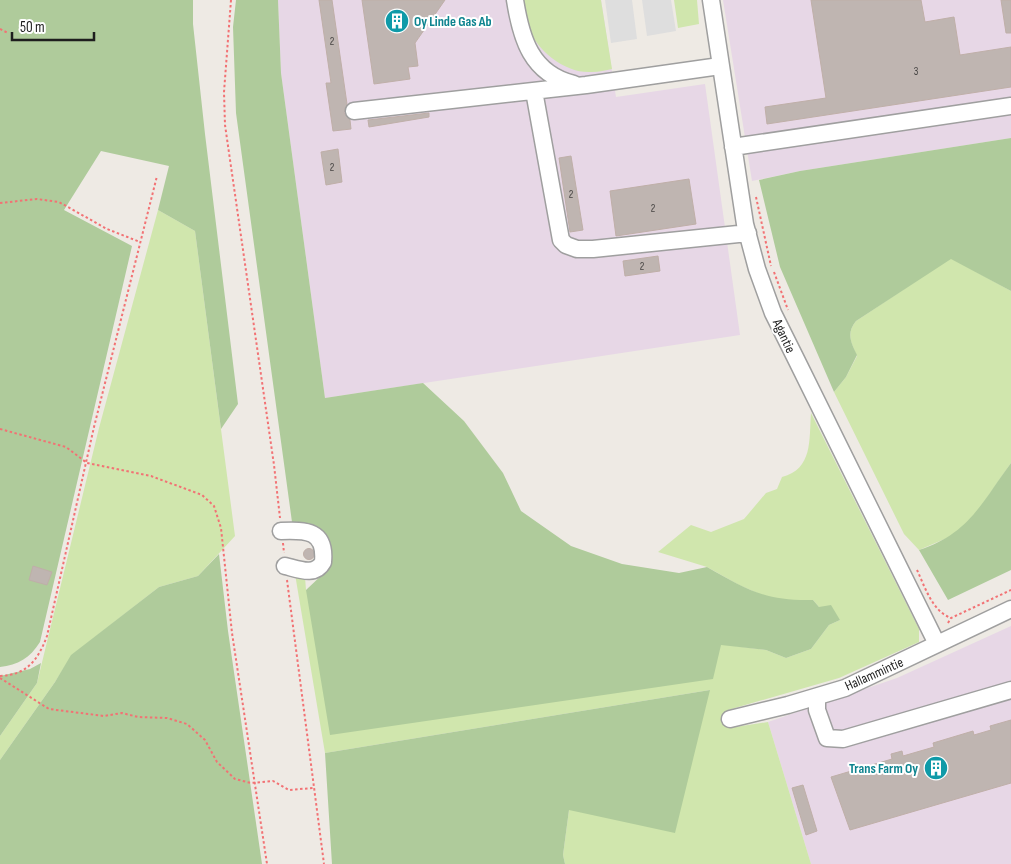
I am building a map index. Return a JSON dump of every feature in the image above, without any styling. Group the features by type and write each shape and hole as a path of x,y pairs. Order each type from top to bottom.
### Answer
{"street":[{"path":"515,0 522,37 535,61 553,76 565,82 586,85"},
{"name":"Agantie","path":"710,0 748,233 757,269 778,322 937,644"},
{"path":"354,111 586,85 720,66"},
{"path":"534,91 561,240 566,245 593,249 748,233"},
{"path":"733,147 1011,106"},
{"path":"281,531 302,530 312,532 320,541 323,552 322,566 315,570 306,571 285,566"},
{"name":"Hallammintie","path":"730,719 817,697 870,678 1011,609"},
{"path":"817,697 820,721 827,738 833,740 843,739 1011,690"}],"path":[{"path":"231,0 224,92 225,125 274,465 285,566 324,864"},
{"path":"0,29 8,33"},
{"path":"0,677 13,676 28,669 44,645 157,176"},
{"path":"754,191 772,266 788,310"},
{"path":"0,203 37,199 59,202 107,229 140,242"},
{"path":"0,429 66,446 87,463 151,476 202,495 214,506 221,528 232,633 267,864"},
{"path":"914,564 936,608 943,615 951,618"},
{"path":"0,677 49,709 104,716 122,713 138,717 167,718 188,724 205,740 217,762 235,779 256,784 273,781 289,790 313,788"}],"shaded area":[{"path":"278,0 601,0 616,97 705,84 740,335 325,398 281,73"},
{"path":"605,0 632,0 637,39 611,43"},
{"path":"642,0 671,0 676,31 647,36"},
{"path":"723,0 1011,0 1011,138 800,171 752,181"},
{"path":"1011,626 1011,864 811,864 768,722 897,678"}],"green space":[{"path":"0,0 193,0 193,24 205,134 238,404 221,429 195,231 158,210 169,166 101,151 64,210 132,246 40,642 23,660 0,667"},
{"path":"236,0 278,0 281,73 325,398 423,383 464,421 503,473 521,511 571,546 622,564 679,573 707,567 746,588 769,596 813,600 819,607 831,605 840,620 829,625 811,649 786,658 766,650 721,645 713,679 330,735 306,590 324,573 320,530 309,524 292,522 236,113 233,27"},
{"path":"523,0 601,0 612,69 582,72 563,65 554,59 545,52 532,36 527,24"},
{"path":"674,0 697,0 699,24 678,28"},
{"path":"1011,138 1011,291 951,259 856,321 850,334 851,342 857,355 846,377 834,392 780,267 759,180 800,171"},
{"path":"158,210 195,231 235,536 198,576 159,587 72,655 0,760 0,736 37,683 99,428"},
{"path":"951,258 1011,291 1011,463 975,515 954,535 919,550 904,534 834,392 846,377 857,356 850,334 856,321"},
{"path":"811,413 919,629 919,642 839,678 728,710 729,728 768,722 811,864 565,864 563,855 569,810 710,690 325,753 295,574 305,577 306,590 766,650 786,658 811,649 829,625 840,620 819,607 813,600 785,600 766,597 739,585 707,567 658,552 691,525 711,532 744,519 766,493 777,489 782,477 792,473 804,460 809,443"},
{"path":"1011,463 1011,570 948,600 919,550 936,543 962,526 973,515"},
{"path":"219,554 228,631 262,864 0,864 0,760 55,682 71,655 159,587 198,576"},
{"path":"41,663 37,683 0,736 0,676 30,669"},
{"path":"710,690 675,833 569,810 563,855 565,864 332,864 325,753"}],"building":[{"path":"319,0 332,0 347,104 344,113 350,120 351,129 333,131 326,83 331,83"},
{"name":"Oy Linde Gas Ab","path":"362,0 445,0 415,43 418,66 408,67 410,79 374,84"},
{"path":"811,0 921,0 925,22 954,17 960,55 1011,47 1011,87 767,124 765,107 826,98"},
{"path":"1001,0 1011,0 1011,33 1006,33"},
{"path":"429,113 429,117 369,127 368,120"},
{"path":"338,149 342,182 326,185 321,152"},
{"path":"571,156 583,230 570,232 559,158"},
{"path":"689,179 696,224 616,236 610,191"},
{"path":"658,256 660,271 625,276 623,261"},
{"path":"307,549 311,549 314,554 313,558 307,559 304,556 304,552"},
{"path":"33,566 52,572 47,585 29,580"},
{"name":"Trans Farm Oy","path":"1011,720 1011,783 850,830 831,777 892,759 891,754 902,751 903,756 934,747 933,743 973,731 974,735 991,730 990,726"},
{"path":"803,785 817,831 806,835 792,788"}],"place":[{"name":"Oy Linde Gas Ab","path":"397,21"},
{"name":"Trans Farm Oy","path":"936,768"}]}
